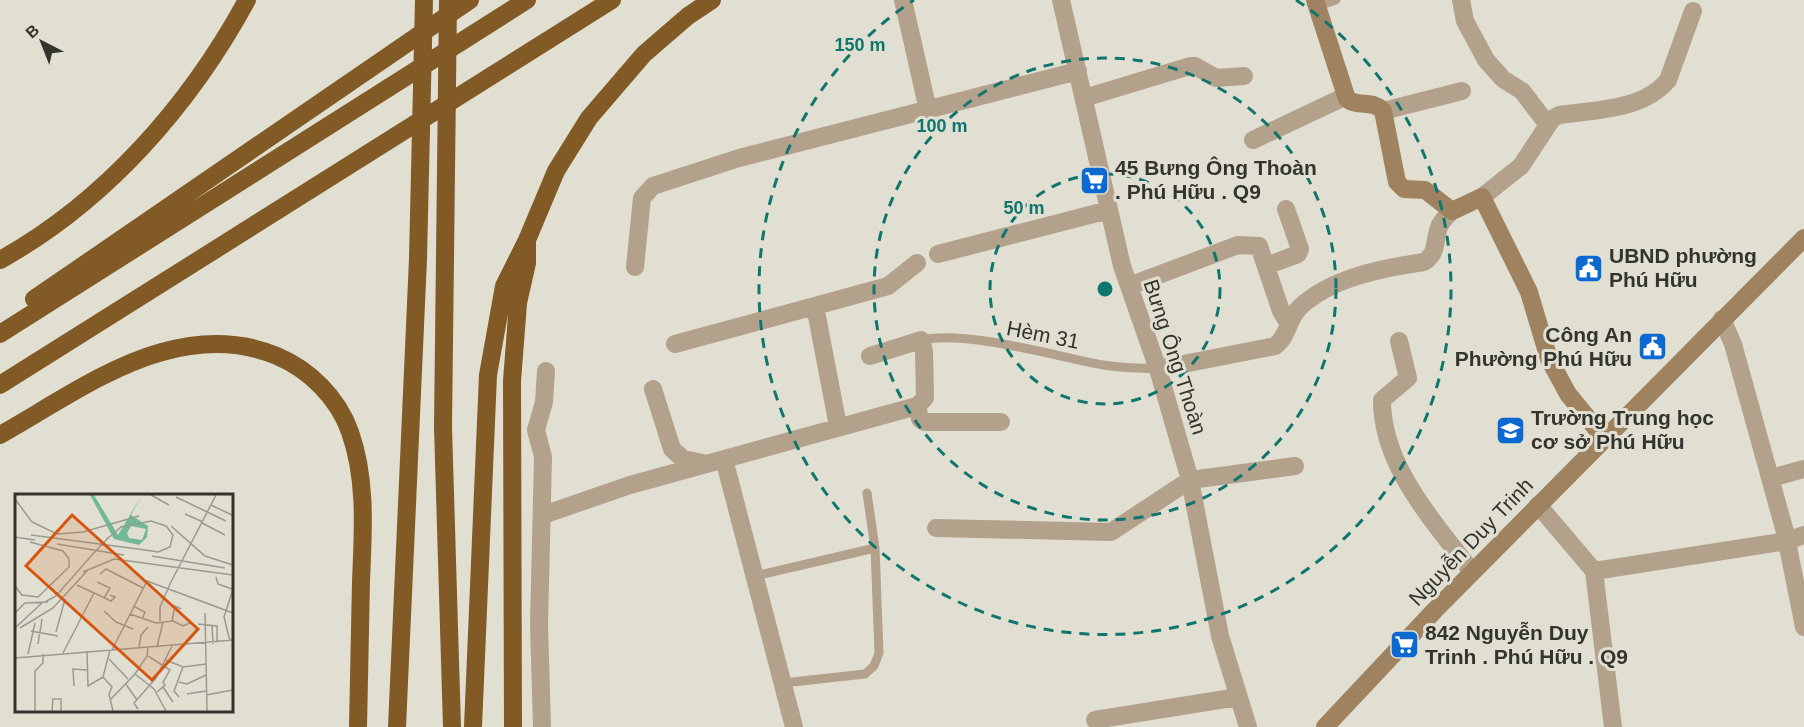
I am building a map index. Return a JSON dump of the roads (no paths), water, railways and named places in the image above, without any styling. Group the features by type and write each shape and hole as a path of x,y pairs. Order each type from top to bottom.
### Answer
{"highway":[{"path":"0,260 73,212 121,169 212,58 247,0"},
{"path":"397,727 410,458 424,0"},
{"path":"448,0 443,427 452,727"},
{"path":"0,323 470,0"},
{"path":"0,334 526,0"},
{"path":"0,385 612,0"},
{"path":"473,727 488,375 499,303 512,266 527,240 556,171 589,118 644,54 688,15 712,0"},
{"path":"513,727 512,381 518,303 527,263 527,240"},
{"path":"0,435 117,369 160,352 192,346 232,343 260,349 290,362 319,383 337,405 350,432 358,467 363,513 358,727"}],"main road":[{"path":"1316,3 1346,96 1354,104 1371,103 1383,111 1397,183 1404,189 1425,190 1452,211 1482,197 1529,292 1549,359 1568,394 1604,438"},
{"name":"Nguyễn Duy Trinh","path":"1325,727 1472,572 1804,238"}],"street":[{"path":"903,0 928,110"},
{"name":"Bưng Ông Thoàn","path":"1061,0 1109,210 1129,286 1158,369 1190,480 1220,636 1248,727"},
{"path":"1461,0 1465,21 1486,60 1503,79 1522,91 1548,125"},
{"path":"1482,197 1521,166 1548,125 1559,115 1635,103 1663,87 1668,80 1693,11"},
{"path":"1084,98 1190,66 1195,66 1216,78 1244,76"},
{"path":"635,267 642,198 653,186 738,158 1078,71"},
{"path":"1383,111 1462,91"},
{"path":"1252,140 1346,96"},
{"path":"1266,266 1298,254 1300,249 1286,209"},
{"path":"938,254 1109,210"},
{"path":"1158,369 1268,350 1282,341 1299,308 1323,290 1379,270 1424,262 1430,258 1435,252 1439,226 1452,211"},
{"path":"1129,286 1238,245 1259,246 1281,311 1289,324"},
{"path":"675,344 888,285 917,263"},
{"path":"815,306 838,426"},
{"path":"1722,319 1733,344 1770,478 1796,538 1804,627"},
{"path":"543,515 630,484 917,406 925,398 924,351 921,340 870,356"},
{"path":"1399,341 1408,378 1382,400 1382,415 1392,456 1417,498 1472,572"},
{"path":"542,727 538,625 543,457 536,430 544,402 546,371"},
{"path":"653,389 672,449 683,459 704,464"},
{"path":"917,406 920,419 925,422 1001,422"},
{"path":"724,459 794,727"},
{"path":"936,528 1111,531 1190,480 1295,466"},
{"path":"1770,478 1804,469"},
{"path":"1538,505 1594,571 1612,727"},
{"path":"1594,571 1796,538"},
{"path":"1095,720 1238,697"}],"lane":[{"path":"1316,3 1336,0"},
{"name":"Hèm 31","path":"921,340 941,337 1023,348 1106,366 1158,369"},
{"path":"783,683 865,674 874,666 879,653 874,548 867,493"},
{"path":"754,576 874,548"}],"place":[{"name":"45 Bưng Ông Thoàn . Phú Hữu . Q9","path":"1094,180"},
{"name":"UBND phường Phú Hữu","path":"1588,268"},
{"name":"Công An Phường Phú Hữu","path":"1653,347"},
{"name":"Trường Trung học cơ sở Phú Hữu","path":"1510,430"},
{"name":"842 Nguyễn Duy Trinh . Phú Hữu . Q9","path":"1404,645"}]}
